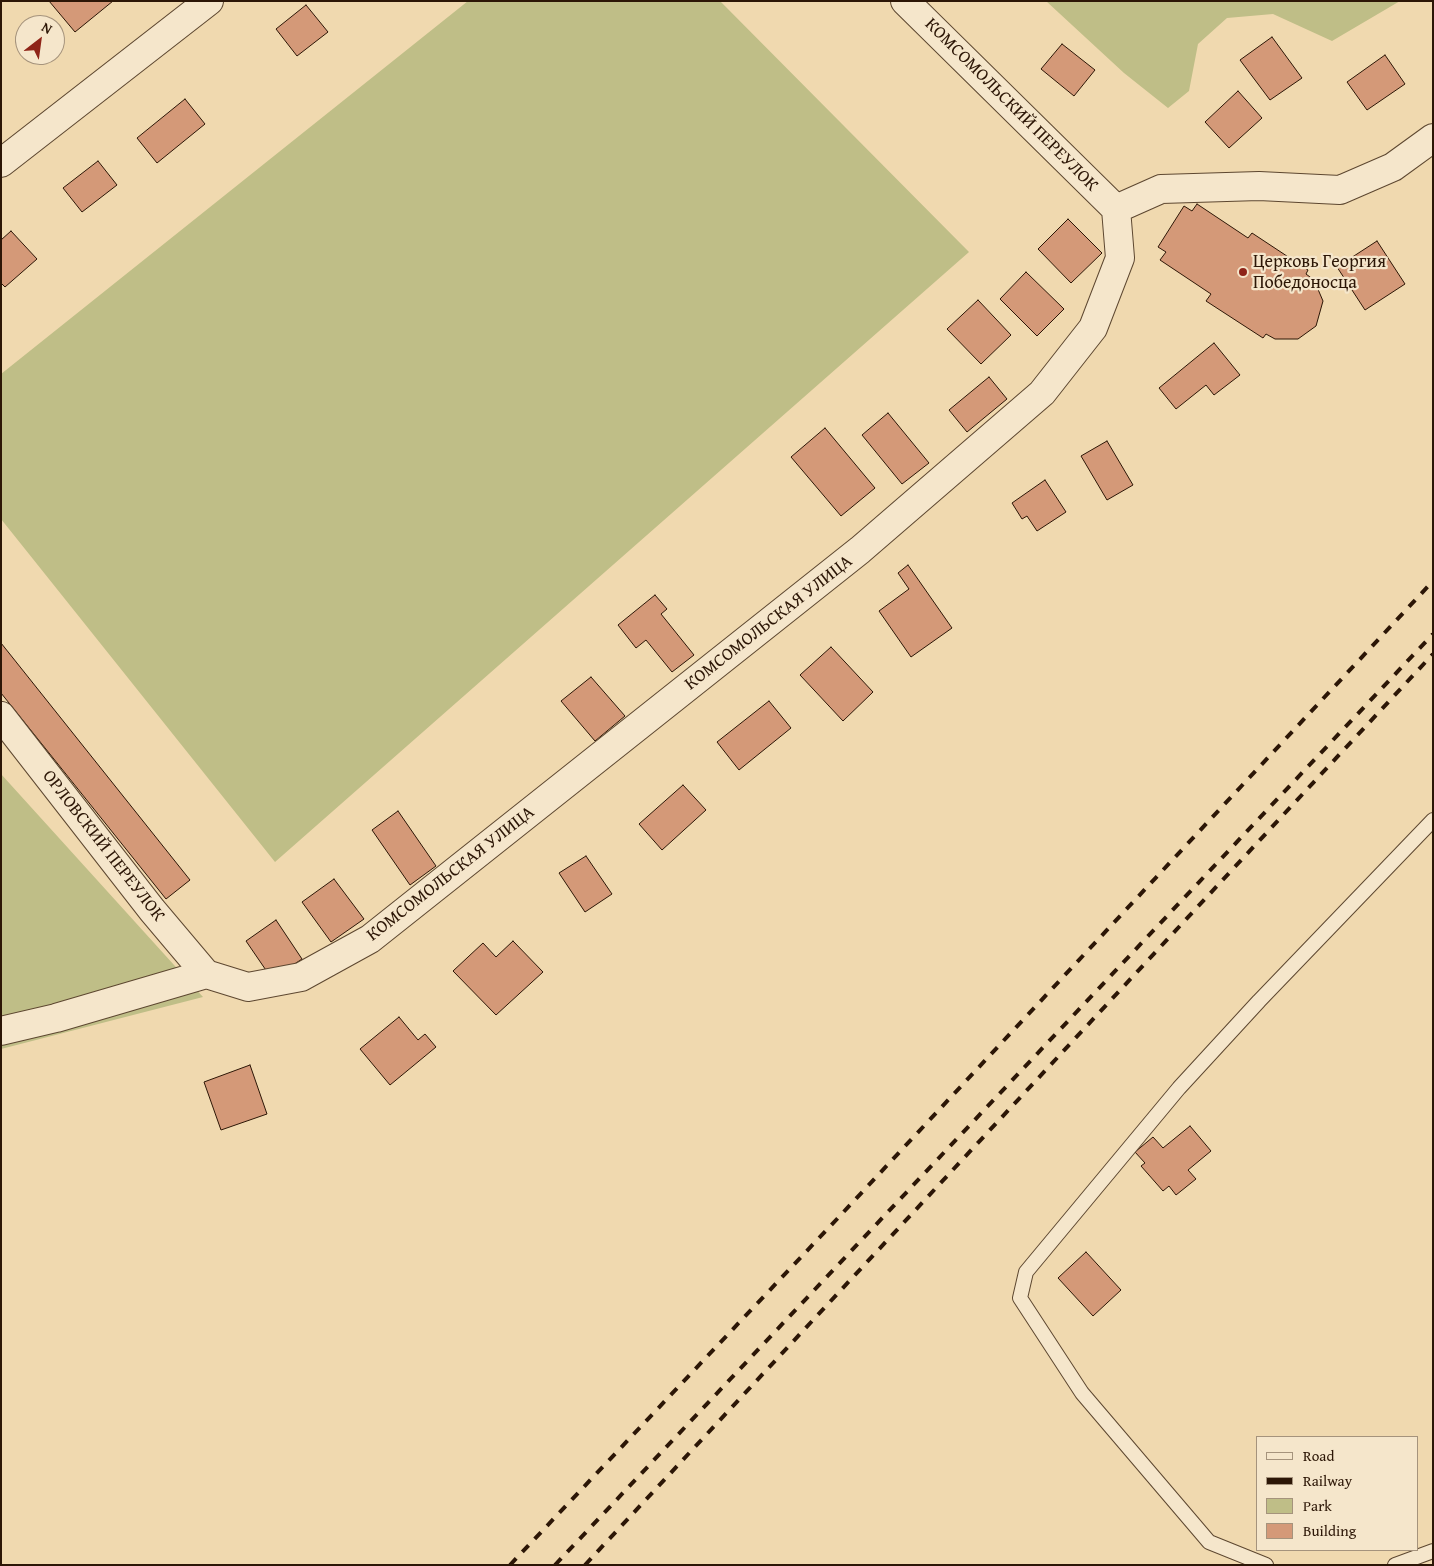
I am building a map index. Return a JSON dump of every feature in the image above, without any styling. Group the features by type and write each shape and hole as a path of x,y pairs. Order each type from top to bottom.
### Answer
{"street":[{"path":"1,163 209,1"},
{"name":"КОМСОМОЛЬСКИЙ ПЕРЕУЛОК","path":"905,1 1116,209"},
{"path":"1116,209 1161,189 1259,186 1340,190 1393,167 1433,138"},
{"name":"КОМСОМОЛЬСКАЯ УЛИЦА","path":"206,974 248,987 301,977 370,939 860,550 1042,394 1093,328 1120,258 1116,209"},
{"name":"ОРЛОВСКИЙ ПЕРЕУЛОК","path":"1,716 152,910 206,974"},
{"path":"1,1031 56,1018 206,974"}],"lane":[{"path":"1266,1565 1209,1542 1082,1393 1020,1298 1026,1272 1179,1088 1259,1001 1433,820"},
{"path":"1395,1565 1433,1551"}],"green space":[{"path":"468,1 720,1 969,252 275,862 1,519 1,374"},
{"path":"1046,1 1400,1 1332,41 1273,14 1227,18 1198,44 1189,91 1168,108 1124,73"},
{"path":"1,774 203,997 1,1049"}],"building":[{"path":"49,1 113,1 75,32 65,20 65,15 61,15"},
{"path":"306,5 328,32 297,56 276,29"},
{"path":"1272,37 1302,78 1270,100 1240,60"},
{"path":"1062,44 1095,70 1074,96 1041,69"},
{"path":"1385,55 1405,84 1367,110 1347,82"},
{"path":"1238,91 1262,118 1229,148 1205,122"},
{"path":"185,99 205,124 157,163 137,138"},
{"path":"98,161 117,185 82,212 63,188"},
{"name":"Церковь Георгия Победоносца","path":"1197,204 1248,238 1252,233 1308,270 1306,274 1314,280 1323,301 1316,326 1298,339 1275,339 1266,334 1263,338 1206,301 1211,294 1160,260 1166,252 1158,247 1184,206 1192,211"},
{"path":"1068,219 1102,253 1071,283 1038,249"},
{"path":"11,231 37,259 5,287 1,283 1,240"},
{"path":"1377,241 1405,284 1365,310 1337,267"},
{"path":"1026,272 1064,309 1037,336 1000,299"},
{"path":"978,300 1011,335 981,364 947,329"},
{"path":"1214,343 1240,375 1214,395 1206,385 1176,409 1159,388"},
{"path":"989,377 1007,399 967,432 949,410"},
{"path":"888,413 929,463 902,484 862,435"},
{"path":"825,428 875,488 841,516 791,457"},
{"path":"1107,441 1133,485 1107,500 1081,456"},
{"path":"1045,480 1066,512 1037,531 1027,516 1022,519 1012,503"},
{"path":"908,565 952,628 911,657 879,611 909,589 898,573"},
{"path":"655,595 667,609 661,614 694,655 672,672 646,640 636,648 618,625"},
{"path":"1,643 190,880 166,899 1,693"},
{"path":"831,647 873,692 843,721 800,675"},
{"path":"591,677 625,716 595,741 561,701"},
{"path":"769,701 791,728 739,770 717,742"},
{"path":"683,785 706,810 662,850 639,824"},
{"path":"398,811 436,866 410,885 372,830"},
{"path":"586,856 612,894 585,912 559,873"},
{"path":"334,879 364,919 331,942 302,902"},
{"path":"276,920 302,959 272,979 246,941"},
{"path":"513,941 543,972 496,1015 453,971 483,943 496,957"},
{"path":"399,1017 418,1040 425,1034 436,1047 390,1085 360,1049"},
{"path":"250,1065 267,1114 221,1130 204,1082"},
{"path":"1190,1126 1211,1151 1188,1170 1196,1179 1176,1195 1169,1186 1163,1191 1141,1166 1145,1163 1135,1152 1153,1137 1163,1148"},
{"path":"1086,1252 1121,1290 1093,1316 1058,1278"}],"railway":[{"path":"510,1565 837,1219 1433,581"},
{"path":"555,1565 1433,634"},
{"path":"585,1565 1433,654"}],"place":[{"name":"Церковь Георгия Победоносца","path":"1243,272"}]}
